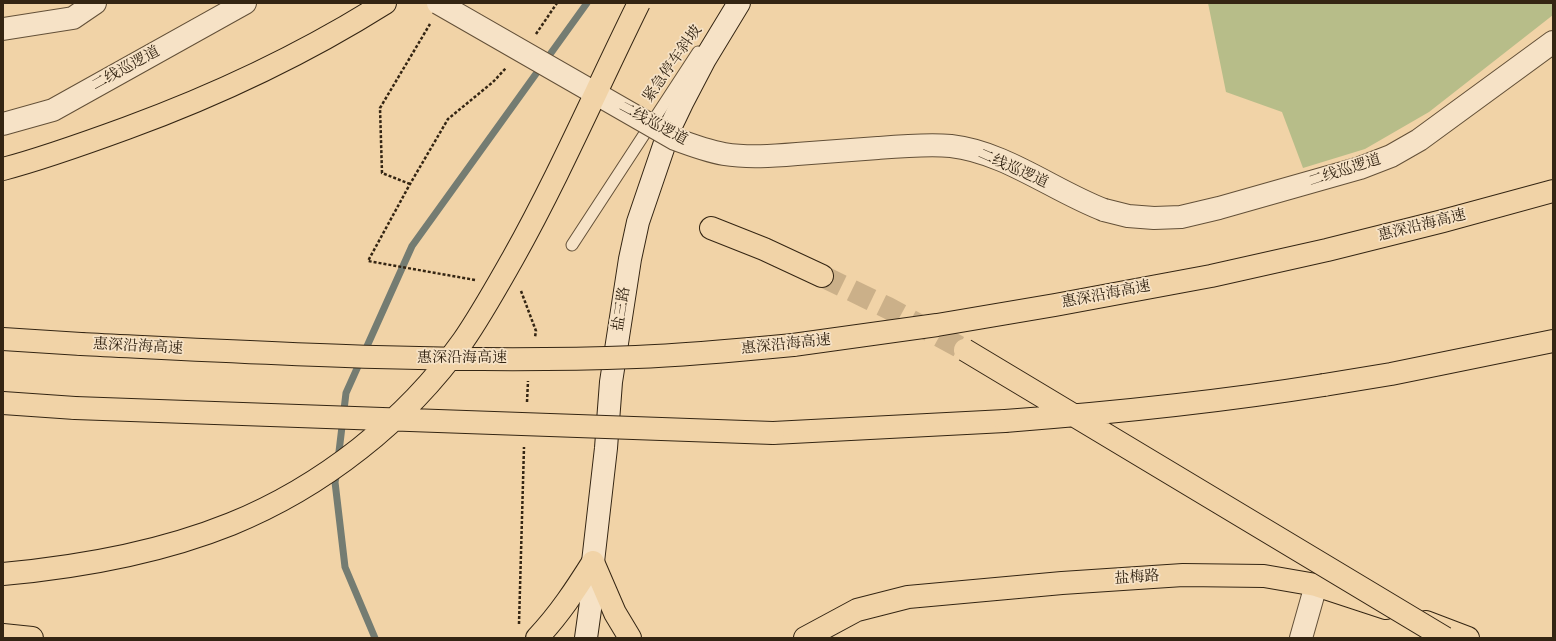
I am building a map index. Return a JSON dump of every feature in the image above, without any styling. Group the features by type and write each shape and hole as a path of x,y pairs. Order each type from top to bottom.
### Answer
{"main road":[{"path":"3,169 87,143 160,116 222,90 283,61 332,35 385,3"},
{"path":"3,574 56,569 119,557 185,540 230,524 262,510 319,478 372,438 402,411 444,365 463,341 485,306 540,209 639,3"},
{"name":"惠深沿海高速","path":"3,339 364,357 472,359 637,357 794,345 937,325 1056,305 1211,276 1327,250 1443,221 1553,191"},
{"path":"711,228 764,249 822,276"},
{"path":"3,403 75,408 774,432 1004,421 1083,415 1220,400 1391,374 1553,341"},
{"path":"965,350 1445,638"},
{"path":"537,638 556,618 593,562"},
{"path":"593,562 615,613 630,638"},
{"name":"盐梅路","path":"806,638 857,610 908,597 1062,583 1184,575 1264,576 1316,585 1468,638"},
{"path":"3,635 32,638"}],"street":[{"path":"3,30 73,18 95,3"},
{"name":"二线巡逻道","path":"3,124 53,110 245,3"},
{"name":"盐三路","path":"586,638 592,595 593,562 606,448 611,382 626,281 638,222 670,128 705,59 738,3"},
{"name":"二线巡逻道","path":"434,13 675,139 699,148 725,154 750,156 787,155 924,145 952,146 984,154 1020,168 1082,202 1104,210 1128,216 1154,218 1181,217 1219,208 1360,168 1391,156 1419,140 1553,42"},
{"path":"1301,638 1316,585"}],"lane":[{"name":"紧急停车斜坡","path":"572,245 703,45 738,3"}],"path":[{"path":"532,38 557,3"},
{"path":"410,184 382,173 380,108 434,13"},
{"path":"480,281 368,261 410,184 448,119 493,82 508,66"}],"green space":[{"path":"1208,3 1553,3 1553,15 1429,112 1365,149 1303,168 1282,112 1226,92"}],"waterway":[{"path":"338,460 346,393 412,246 587,3"},
{"path":"337,472 335,482 345,567 375,638"}],"tunnel":[{"path":"822,276 888,308 965,350"}]}
